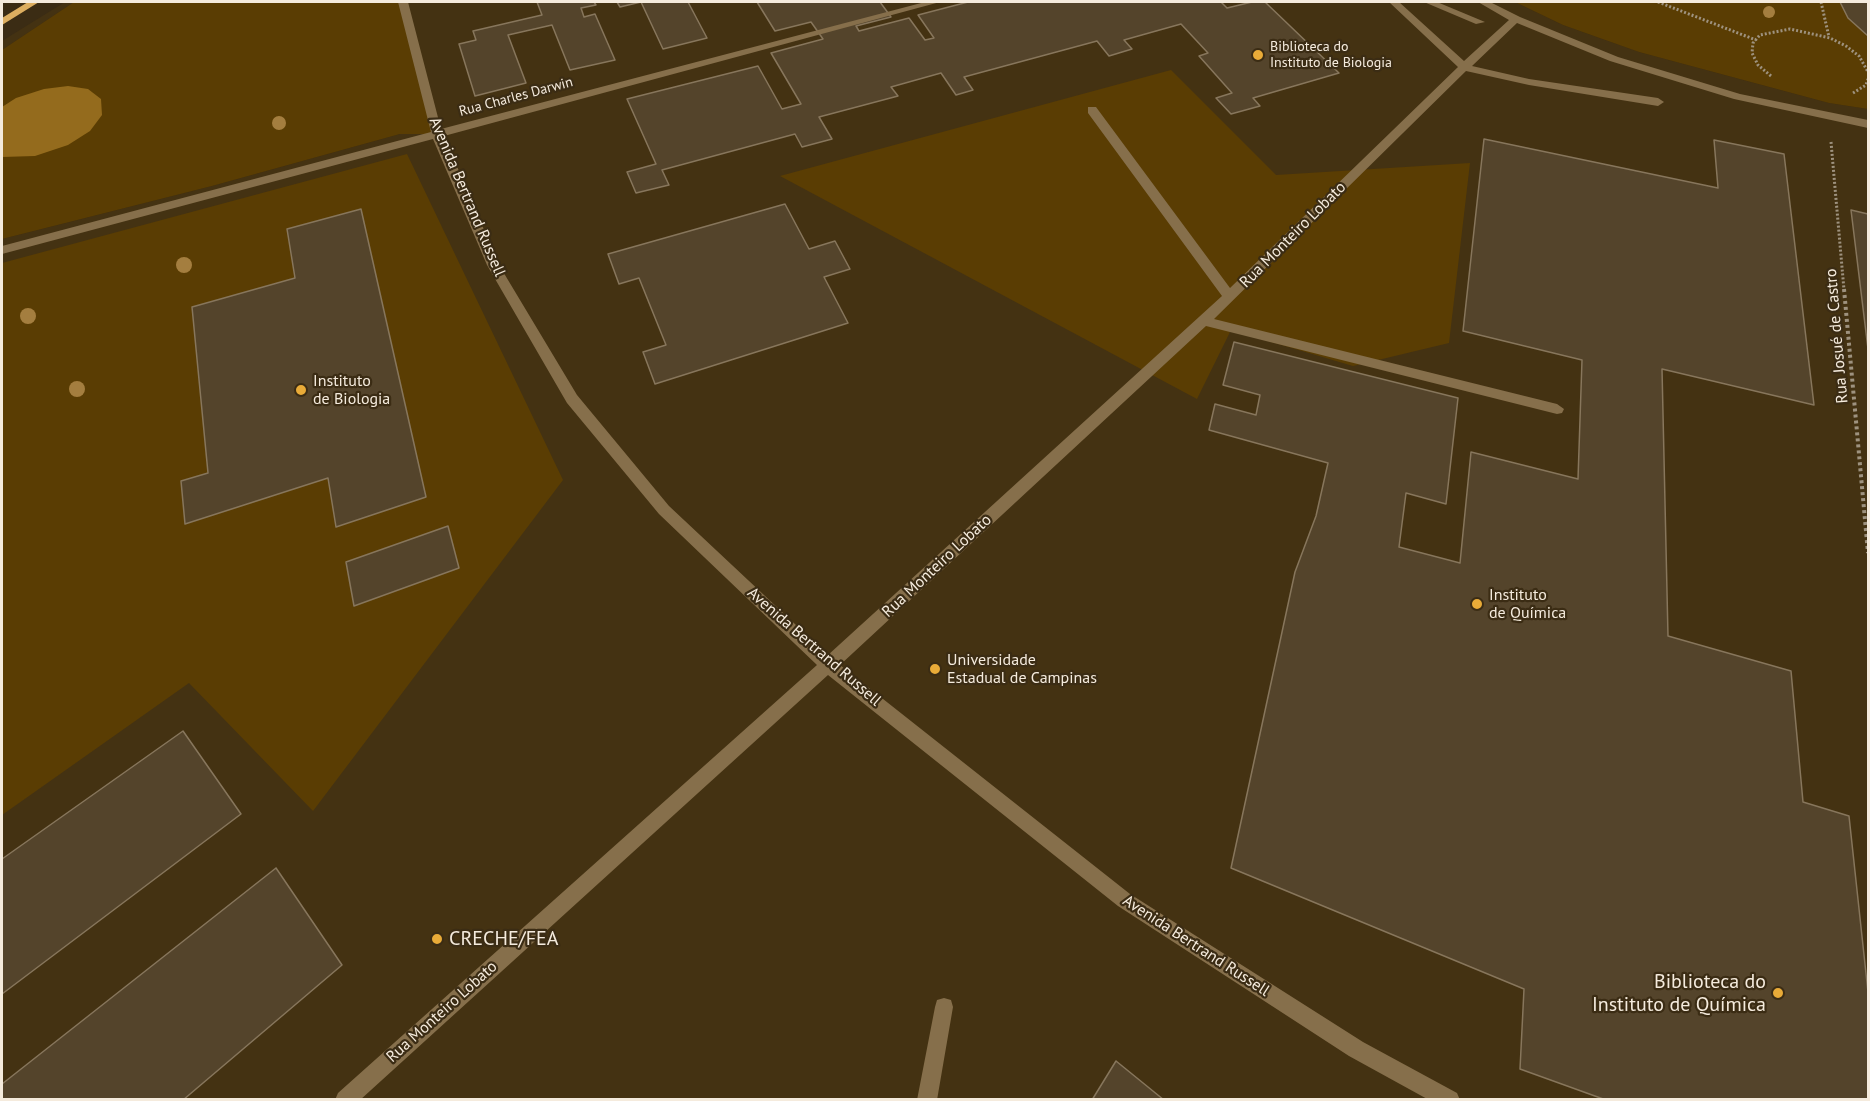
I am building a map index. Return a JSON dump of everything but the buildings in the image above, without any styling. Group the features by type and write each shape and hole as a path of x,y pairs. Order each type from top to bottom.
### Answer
{"main road":[{"path":"2,22 34,2"}],"street":[{"name":"Avenida Bertrand Russell","path":"404,2 437,134 493,265 572,399 664,510 828,664 1124,900 1356,1049 1450,1100"},
{"name":"Rua Charles Darwin","path":"2,250 935,2"},
{"path":"1394,2 1464,67 1529,82 1658,102"},
{"path":"1429,2 1480,22"},
{"path":"1484,2 1516,19 1614,58 1738,97 1869,124"},
{"name":"Rua Monteiro Lobato","path":"345,1100 1230,297 1464,67 1516,19"},
{"path":"1092,110 1230,297"},
{"path":"1204,321 1557,409"},
{"path":"927,1100 929,1079 944,1007"}],"path":[{"path":"1658,2 1756,40"},
{"path":"1821,2 1830,38"},
{"path":"1779,81 1758,65 1752,53 1753,43 1760,35 1791,29 1830,38 1858,56 1869,72"},
{"path":"1850,94 1866,85 1869,79"},
{"name":"Rua Josué de Castro","path":"1827,117 1869,554"}],"shaded area":[{"path":"65,2 74,2 2,50 2,41"},
{"path":"74,2 403,2 437,134 400,134 212,186 2,239 2,50"},
{"name":"Universidade Estadual de Campinas","path":"403,2 1515,2 1563,25 1639,52 1829,103 1868,109 1868,1099 2,1100 2,239 212,186 400,134 437,134"},
{"path":"1515,2 1868,2 1868,109 1829,103 1639,52 1563,25"},
{"path":"1171,70 1276,175 1470,163 1449,343 1353,366 1231,330 1197,399 780,176"},
{"path":"68,86 88,89 101,99 102,115 90,131 68,145 35,156 2,157 2,107 16,98 44,89"},
{"path":"407,154 563,480 313,811 189,683 2,815 2,263"}],"place":[{"name":"Biblioteca do Instituto de Biologia","path":"1258,55"},
{"name":"Instituto de Biologia","path":"301,390"},
{"name":"Instituto de Química","path":"1477,604"},
{"name":"Universidade Estadual de Campinas","path":"935,669"},
{"name":"CRECHE/FEA","path":"437,939"},
{"name":"Biblioteca do Instituto de Química","path":"1778,993"}]}
